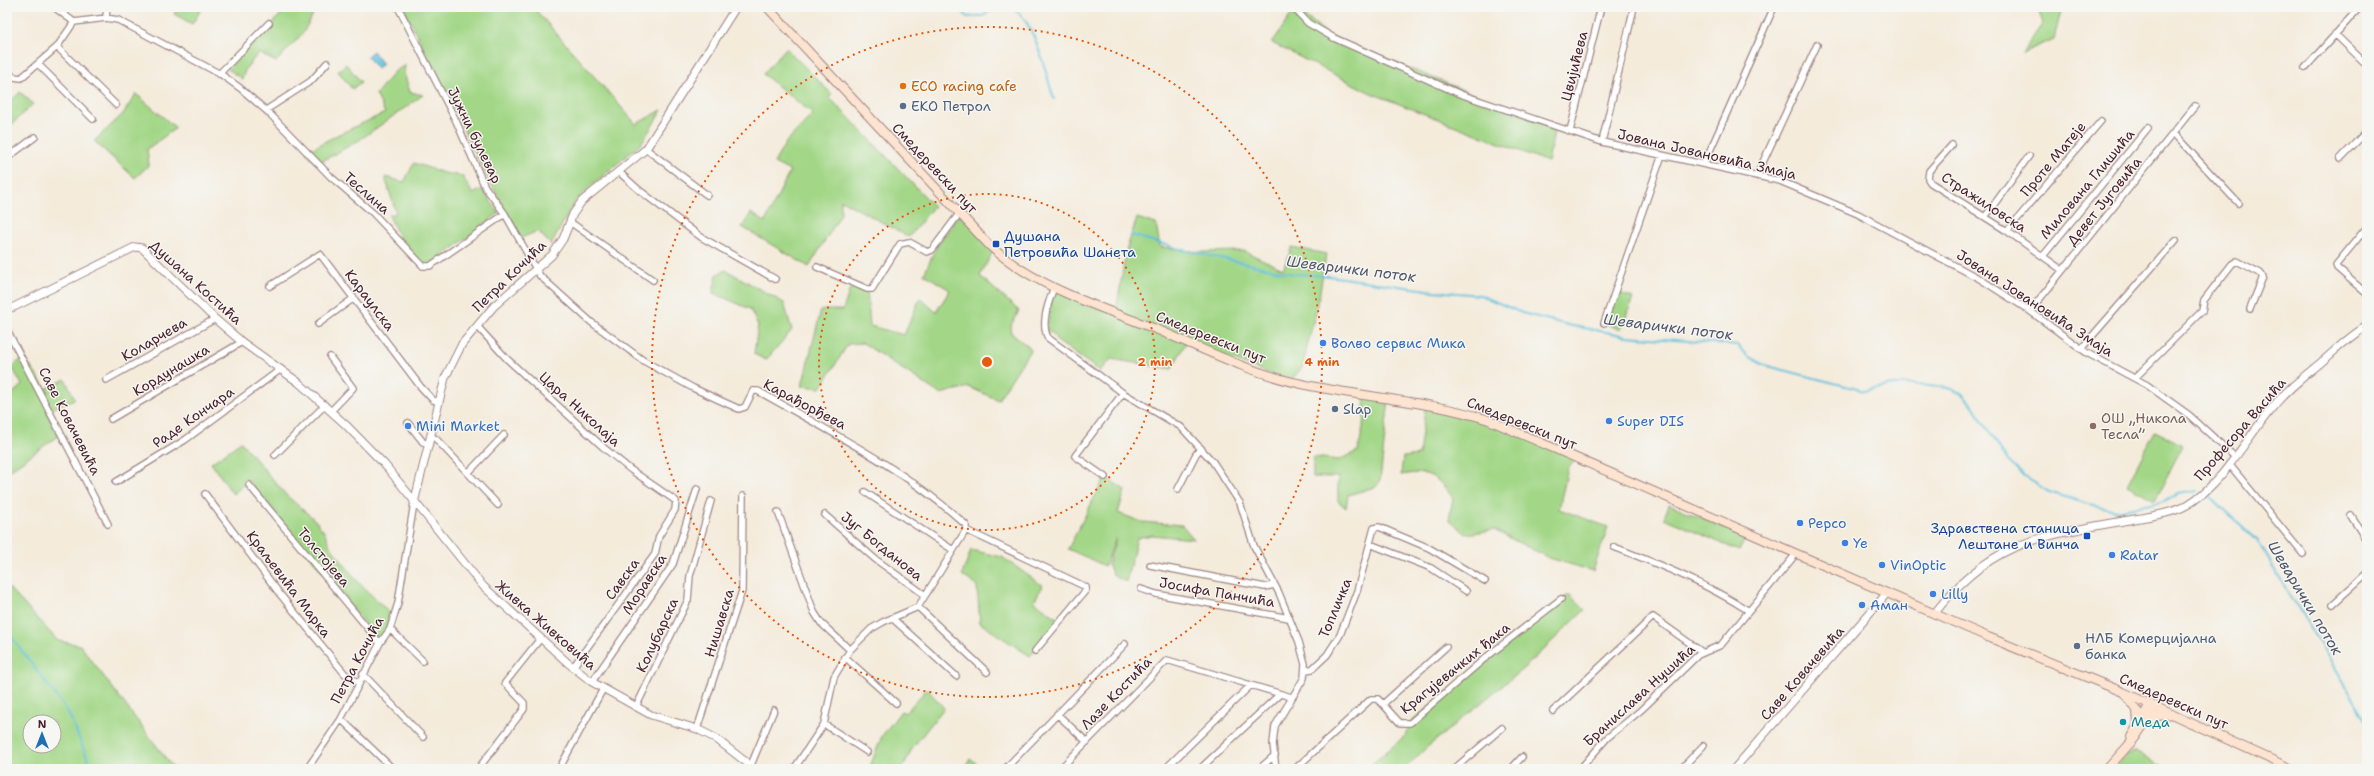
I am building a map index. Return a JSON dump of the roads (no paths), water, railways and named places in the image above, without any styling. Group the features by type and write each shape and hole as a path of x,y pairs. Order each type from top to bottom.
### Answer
{"main road":[{"name":"Смедеревски пут","path":"771,9 990,246 1007,260 1054,287 1220,356 1290,381 1314,387 1426,403 1489,420 1934,614 2153,705 2292,769"},
{"path":"2123,692 2137,710 2142,724"},
{"path":"2107,769 2142,724 2153,705"},
{"path":"2142,724 2158,716 2173,714"}],"street":[{"path":"7,72 14,78 21,78 56,47 74,22 54,7"},
{"path":"106,18 107,7"},
{"name":"Јужни булевар","path":"398,7 456,121 485,187 505,214 536,271"},
{"name":"Петра Кочића","path":"307,769 341,719 363,674 380,643 390,629 398,603 414,503 445,378 452,361 477,326 512,288 536,271 557,249 582,201 646,149 736,7"},
{"name":"Јована Јовановића Змаја","path":"1293,7 1308,22 1334,38 1460,94 1602,142 1757,175 1784,183 1858,214 1977,277 2030,311 2081,349 2135,378 2189,415 2235,457"},
{"name":"Цвијићева","path":"1570,131 1601,7"},
{"path":"1602,142 1634,7"},
{"path":"1704,164 1774,7"},
{"path":"2305,68 2360,7"},
{"name":"Теслина","path":"74,22 106,18 128,24 219,74 266,110 316,164 373,213 424,266 430,266 505,214"},
{"path":"219,74 269,23"},
{"path":"2335,34 2367,65"},
{"path":"1757,175 1817,46"},
{"path":"56,47 116,105"},
{"path":"266,110 311,81 328,63"},
{"path":"38,64 93,119"},
{"name":"Девет Југовића","path":"2030,311 2195,106"},
{"name":"Проте Матеје","path":"2007,231 2101,121"},
{"name":"Милована Глишића","path":"2043,256 2148,128"},
{"path":"2340,160 2367,131"},
{"path":"2174,134 2238,203"},
{"path":"7,158 35,136"},
{"name":"Стражиловска","path":"1952,145 1929,171 1928,179 2007,231 2062,270"},
{"path":"646,149 707,195"},
{"path":"1604,323 1662,155"},
{"path":"1985,217 2029,156"},
{"path":"619,172 639,190 701,236 775,279"},
{"path":"817,267 867,289 872,289 900,244 909,242 927,252 932,250 960,214"},
{"path":"570,222 653,280"},
{"path":"2367,227 2336,265 2337,268 2367,294"},
{"path":"2081,349 2176,240"},
{"name":"Душана Костића","path":"7,309 14,308 135,247 142,248 242,342 281,369 325,405 385,466 414,503"},
{"name":"Караулска","path":"270,286 320,254 420,386 433,400 439,402"},
{"path":"2135,378 2202,311 2204,300 2232,264 2237,261 2260,273 2263,277 2250,309"},
{"name":"Карађорђева","path":"536,271 554,291 591,322 644,361 712,398 739,409 745,407 753,391 758,391 883,460 941,502 966,524 966,530"},
{"path":"1054,287 1046,312 1045,328 1048,338 1123,393 1180,427 1201,448 1231,487 1240,503 1254,546 1274,585 1299,642 1306,670 1304,678 1276,726 1276,769"},
{"path":"318,324 354,298"},
{"name":"Коларчева","path":"106,380 215,318"},
{"name":"Цара Николаја","path":"477,326 507,359 604,447 631,470 675,499"},
{"name":"Професора Васића","path":"1934,614 1950,594 1967,578 2003,552 2044,536 2178,509 2197,498 2230,464 2272,407 2287,392 2367,326"},
{"name":"Саве Ковачевића","path":"7,330 108,524"},
{"name":"Кордунашка","path":"111,419 242,342"},
{"path":"330,357 353,388 331,411"},
{"name":"Раде Кончара","path":"116,482 185,440 281,369"},
{"path":"1105,477 1076,458 1075,455 1123,393"},
{"path":"275,455 325,405"},
{"path":"408,423 423,442 429,445"},
{"path":"468,473 504,435"},
{"path":"431,436 436,439 498,505"},
{"path":"1178,490 1196,454 1201,448"},
{"path":"2230,464 2303,554"},
{"name":"Толстојева","path":"249,486 380,643"},
{"name":"Моравска","path":"592,682 673,564 698,489"},
{"path":"865,492 953,550"},
{"name":"Краљевића Марка","path":"205,494 279,593 341,670 359,684"},
{"name":"Нишавска","path":"697,729 742,591 743,496"},
{"name":"Савска","path":"572,667 655,554 659,536 676,508 675,499"},
{"name":"Колубарска","path":"636,707 688,600 690,576 711,500"},
{"name":"Живка Живковића","path":"414,503 483,586 572,667 603,689 659,719 697,729 716,738 753,767 774,710"},
{"path":"778,512 817,617 850,650"},
{"name":"Југ Богданова","path":"825,515 875,559 925,595"},
{"path":"2352,516 2367,541"},
{"name":"Топличка","path":"1306,670 1312,669 1327,655 1340,635 1357,591 1373,529 1379,527 1429,548 1486,581"},
{"path":"794,769 824,724 834,677 850,650 871,629 918,607 966,530 1086,587 1086,590 1035,651"},
{"path":"1370,544 1431,568 1466,590"},
{"path":"1614,547 1720,592 1749,611"},
{"name":"Бранислава Нушића","path":"1580,769 1607,738 1641,710 1702,652 1721,645 1796,554"},
{"path":"1150,565 1265,587 1274,585"},
{"path":"2333,604 2367,573"},
{"name":"Јосифа Панчића","path":"1140,589 1156,594 1289,618"},
{"name":"Саве Ковачевића","path":"1734,769 1887,593"},
{"name":"Крагујевачких ђака","path":"1295,769 1372,699 1378,699 1400,723 1410,723 1484,659 1561,599"},
{"path":"918,607 987,672"},
{"path":"1553,711 1653,617 1702,652"},
{"path":"892,618 956,676"},
{"path":"390,629 424,661"},
{"path":"478,769 524,709 524,703 506,683 540,639"},
{"path":"1005,769 1125,644"},
{"path":"1383,704 1446,648"},
{"path":"845,657 896,703"},
{"name":"Лазе Костића","path":"1060,769 1167,660 1292,697"},
{"path":"363,674 423,737"},
{"path":"1165,769 1251,685"},
{"path":"559,769 603,689"},
{"path":"1200,769 1280,694"},
{"path":"1057,714 1087,742"},
{"name":"Петра Кочића","path":"341,719 393,769"},
{"path":"824,724 867,752"},
{"path":"1454,769 1502,728"},
{"path":"1682,769 1703,746"},
{"path":"1259,769 1275,755"},
{"path":"1511,769 1522,757"}],"water":[{"path":"373,51 383,64 377,69 367,56"}],"waterway":[{"path":"959,7 967,17 983,16 996,7"},
{"path":"1010,7 1019,13 1033,34 1054,99"},
{"name":"Шеварички поток","path":"1131,235 1183,250 1294,274 1329,276 1434,291 1480,295 1522,313 1568,325 1627,336 1737,345 1747,356 1764,365 1865,391 1892,385 1921,385 1948,388 1961,393 1972,404 2008,461 2025,477 2049,492 2085,503 2116,510 2162,502 2177,494 2198,491"},
{"name":"Шеварички поток","path":"2210,497 2258,542 2367,721"},
{"path":"7,631 68,712 92,769"}],"place":[{"name":"ECO racing cafe","path":"903,86"},
{"name":"ЕКО Петрол","path":"903,106"},
{"name":"Душана Петровића Шанета","path":"996,244"},
{"name":"Волво сервис Мика","path":"1323,343"},
{"name":"Slap","path":"1335,409"},
{"name":"Super DIS","path":"1609,421"},
{"name":"Mini Market","path":"408,426"},
{"name":"ОШ „Никола Тесла”","path":"2093,426"},
{"name":"Pepco","path":"1800,523"},
{"name":"Здравствена станица Лештане и Винча","path":"2087,536"},
{"name":"Ye","path":"1845,543"},
{"name":"Ratar","path":"2112,555"},
{"name":"VinOptic","path":"1882,565"},
{"name":"Lilly","path":"1933,594"},
{"name":"Аман","path":"1862,605"},
{"name":"НЛБ Комерцијална банка","path":"2077,646"},
{"name":"Меда","path":"2123,722"}]}
